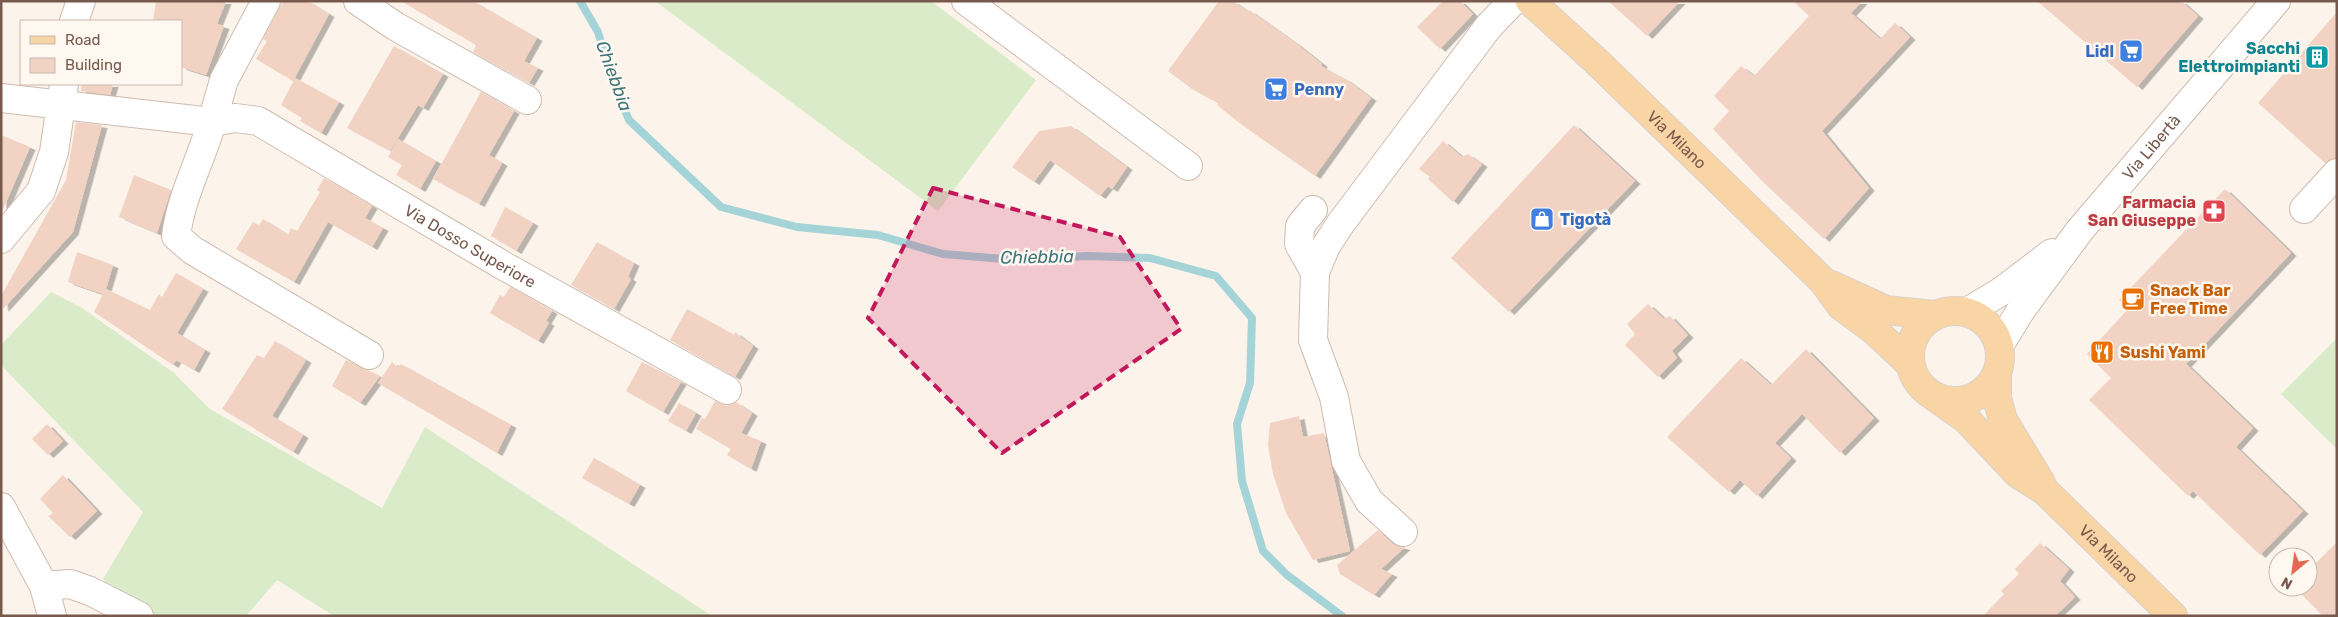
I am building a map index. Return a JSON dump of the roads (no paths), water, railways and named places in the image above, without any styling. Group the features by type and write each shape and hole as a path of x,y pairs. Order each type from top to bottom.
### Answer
{"main road":[{"name":"Via Milano","path":"1530,1 1595,60 1823,281 1841,306 1875,331 1909,363 1914,377 1922,389 1966,419 2018,474 2045,491 2173,616"},
{"name":"Via Milano","path":"1823,281 1886,310 1934,315 1956,310 1967,312 1988,324 1995,334 1999,346 2000,360 1997,374 1997,398 2003,420 2045,491"},
{"path":"1909,363 1909,348 1914,335 1922,323 1934,315"},
{"path":"1935,397 1949,401 1964,401 1983,391 1997,374"}],"street":[{"path":"74,20 81,1"},
{"path":"266,1 224,80 204,151 178,216 176,236 192,250 369,355"},
{"path":"358,1 395,26 527,100"},
{"path":"966,1 1188,166"},
{"path":"1403,532 1369,501 1346,460 1334,397 1313,340 1315,272 1326,246 1341,223 1489,26 1512,1"},
{"name":"Via Libertà","path":"1999,346 2021,310 2080,230 2276,1"},
{"path":"1,239 42,192 54,152 63,94"},
{"name":"Via Dosso Superiore","path":"1,98 6,100 63,94 212,122 235,118 258,121 504,266 727,390"},
{"path":"2304,209 2337,174"},
{"path":"1313,210 1300,226 1299,244 1315,272"},
{"path":"1967,312 2002,291 2080,230"},
{"path":"1,507 44,586 52,616"},
{"path":"44,586 70,584 90,591 138,616"}],"waterway":[{"name":"Chiebbia","path":"580,1 598,32 612,80 629,120 721,207 797,227 878,235 943,254 1016,260 1087,256 1150,258 1216,276 1252,318 1250,383 1237,424 1242,481 1263,551 1287,575 1342,616"}],"place":[{"name":"Lidl","path":"2131,51"},
{"name":"Sacchi Elettroimpianti","path":"2317,57"},
{"name":"Penny","path":"1276,89"},
{"name":"Farmacia San Giuseppe","path":"2214,211"},
{"name":"Tigotà","path":"1542,219"},
{"name":"Snack Bar Free Time","path":"2133,299"},
{"name":"Sushi Yami","path":"2102,352"}]}
